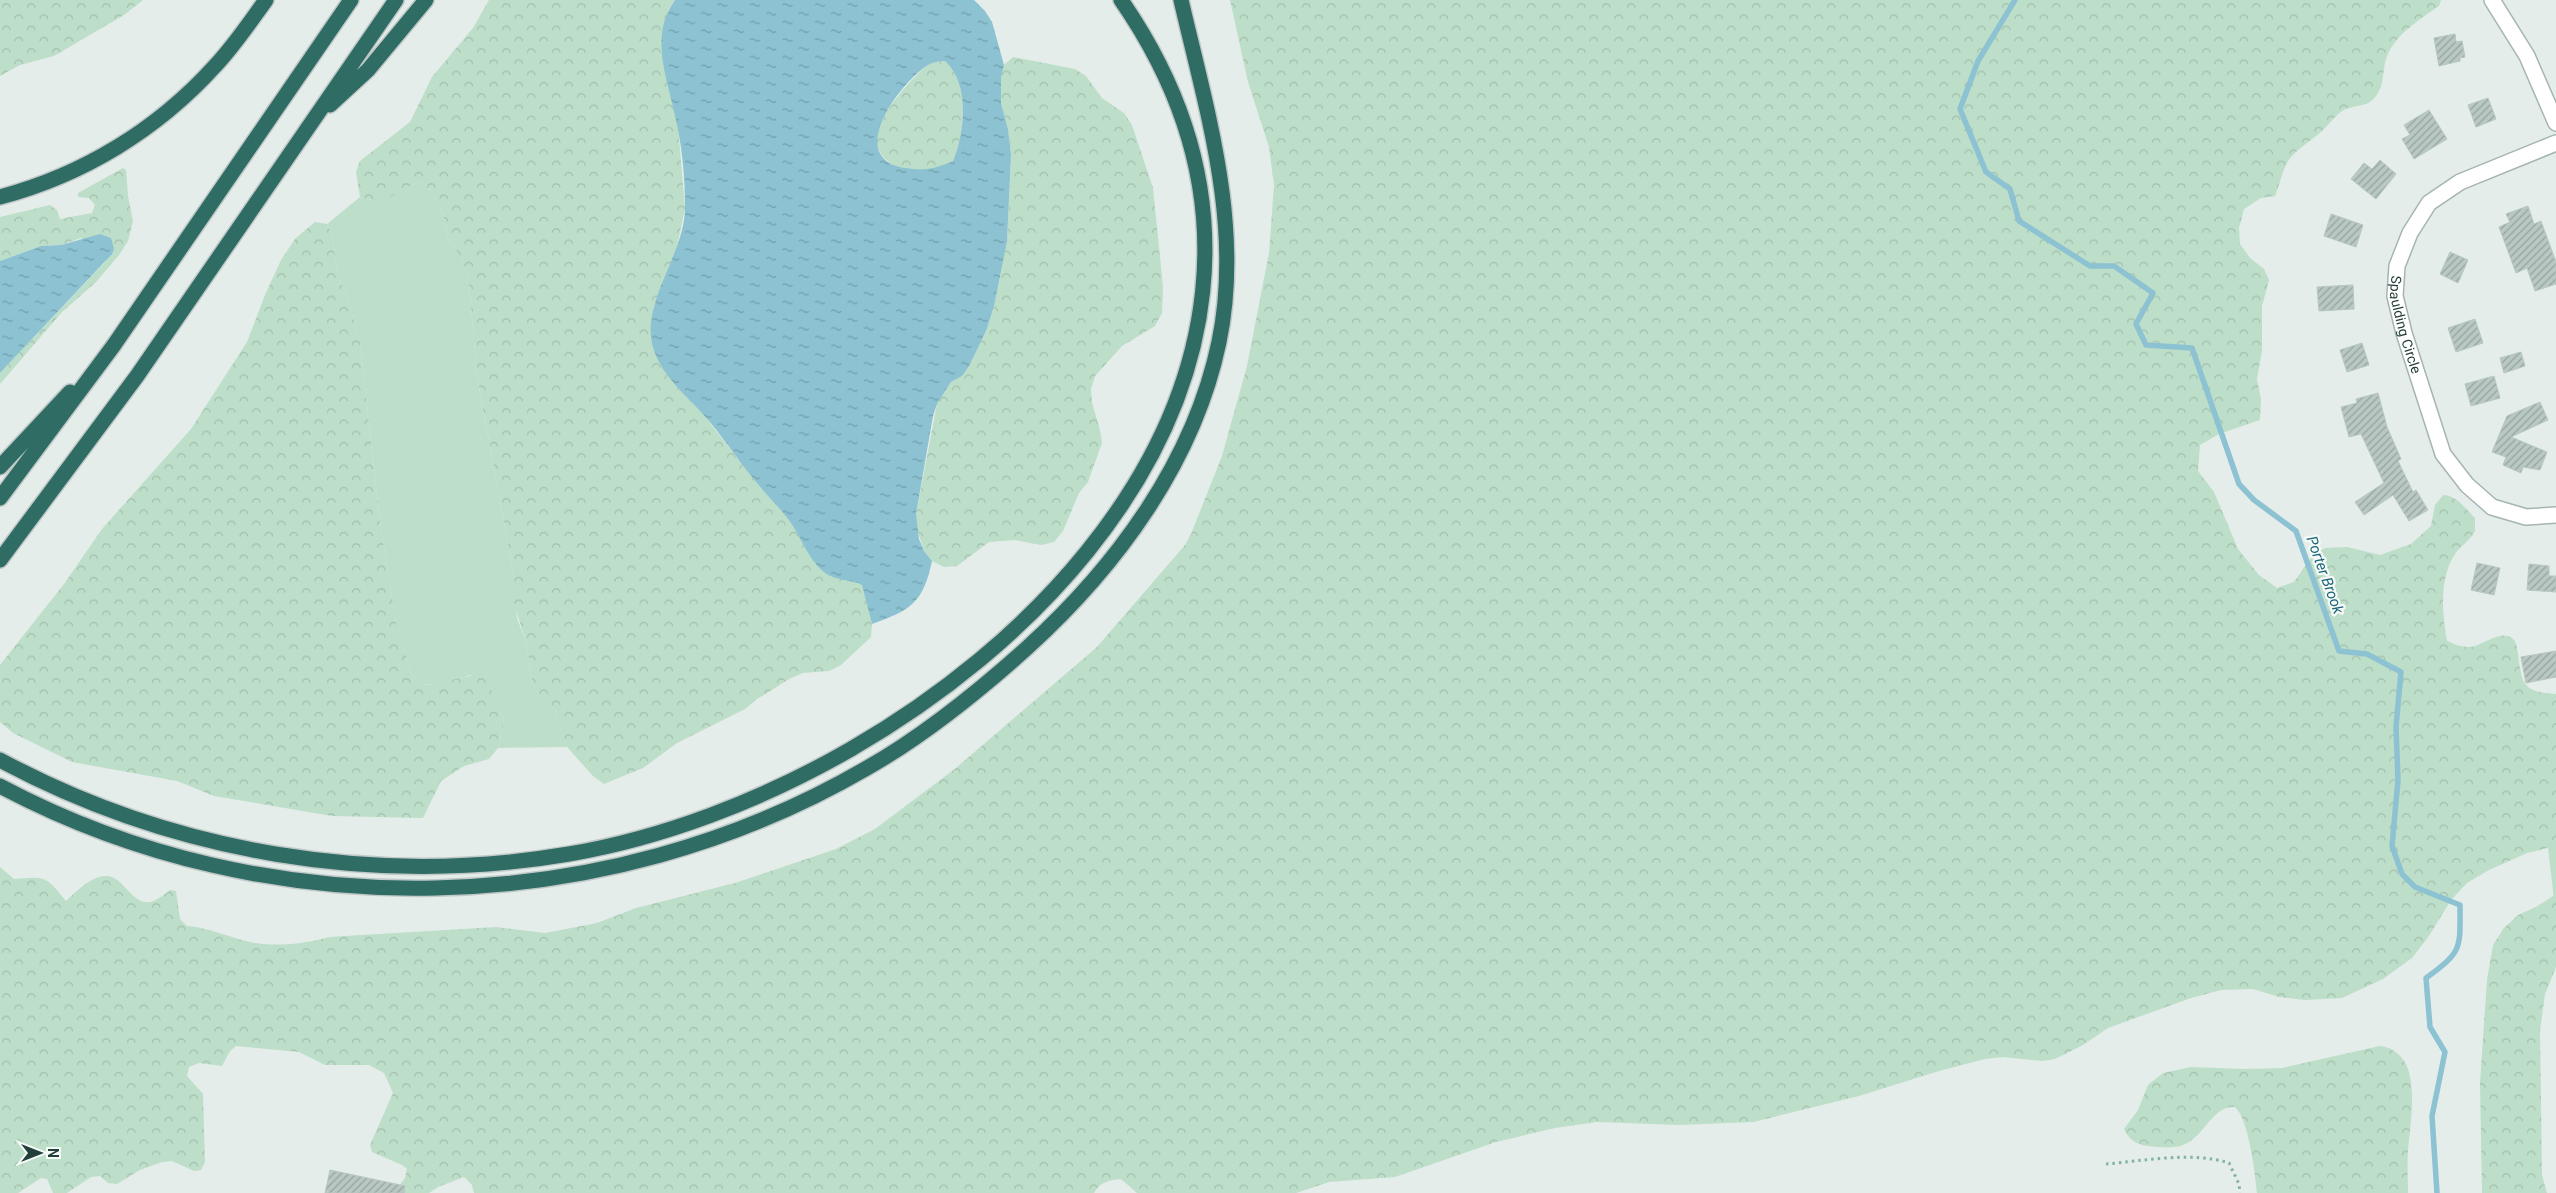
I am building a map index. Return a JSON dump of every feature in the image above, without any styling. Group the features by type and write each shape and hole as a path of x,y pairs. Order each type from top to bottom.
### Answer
{"highway":[{"path":"0,197 39,185 76,170 136,135 179,102 210,72 266,0"},
{"path":"0,498 114,345 351,0"},
{"path":"0,560 114,408 396,0"},
{"path":"316,115 368,70 426,0"},
{"path":"0,760 62,790 131,817 204,840 255,851 326,861 373,865 433,866 498,863 572,854 629,842 732,808 838,758 917,708 958,678 1018,626 1095,540 1136,485 1152,458 1169,423 1186,377 1198,322 1204,263 1202,216 1196,170 1186,127 1169,82 1148,42 1121,0"},
{"path":"0,786 57,813 109,833 157,850 231,869 282,879 356,888 453,888 503,886 570,876 680,850 790,808 844,781 896,751 940,720 1001,671 1078,597 1125,540 1160,488 1182,448 1203,398 1214,363 1223,320 1227,266 1226,221 1216,150 1181,0"},
{"path":"0,468 114,345"}],"street":[{"path":"2492,0 2531,64 2556,123"},
{"name":"Spaulding Circle","path":"2556,143 2460,182 2429,203 2410,234 2397,266 2395,296 2404,333 2443,454 2467,485 2492,507 2526,516 2556,516"}],"path":[{"path":"2106,1164 2163,1159 2215,1158 2228,1163 2239,1184 2240,1193"}],"green space":[{"path":"0,0 143,0 124,15 54,56 20,65 0,76"},
{"path":"489,0 675,0 668,10 685,208 675,256 653,308 710,423 760,487 788,518 816,564 838,578 863,585 872,624 871,637 841,665 829,671 803,673 791,678 757,699 745,709 677,743 643,768 604,784 593,776 567,747 555,710 537,692 532,680 526,642 514,604 512,566 477,376 469,284 462,260 448,238 443,213 430,190 420,182 385,199 369,200 360,197 356,172 360,161 410,122 432,77 473,28"},
{"path":"1230,0 2441,0 2439,6 2409,28 2391,48 2385,61 2381,87 2373,100 2339,113 2288,161 2275,196 2261,198 2244,209 2239,228 2240,244 2250,258 2264,269 2269,280 2262,306 2262,350 2257,379 2261,399 2260,420 2219,434 2200,445 2198,471 2214,492 2238,549 2259,575 2277,588 2294,582 2313,555 2325,548 2347,547 2380,555 2411,544 2431,526 2435,505 2443,495 2452,497 2475,518 2475,531 2471,538 2455,554 2446,574 2443,608 2447,641 2469,647 2497,637 2508,636 2516,644 2521,673 2526,685 2537,691 2556,694 2556,846 2527,853 2489,870 2467,883 2451,900 2429,936 2412,958 2383,979 2342,998 2305,1000 2279,997 2253,989 2221,990 2191,998 2108,1028 2083,1045 2055,1059 2042,1061 2003,1057 1985,1059 1859,1096 1753,1122 1679,1125 1597,1122 1555,1128 1496,1142 1395,1177 1329,1182 1296,1193 1137,1193 1121,1179 1105,1182 1094,1193 474,1193 472,1185 464,1177 438,1187 429,1193 394,1193 405,1178 407,1169 372,1152 370,1145 393,1093 384,1073 369,1065 325,1065 299,1052 236,1046 230,1051 222,1066 199,1063 189,1067 187,1076 203,1094 205,1162 201,1170 194,1171 172,1161 162,1162 140,1170 117,1184 108,1183 100,1176 91,1177 67,1193 53,1193 47,1179 41,1178 18,1193 0,1193 0,867 14,879 44,879 66,901 89,882 105,876 118,880 134,896 146,902 154,901 170,890 176,891 180,919 187,926 207,929 244,941 263,944 297,944 329,937 496,927 545,933 597,923 636,908 735,883 836,849 875,829 956,768 1097,647 1185,545 1191,534 1222,456 1247,366 1269,253 1274,185 1269,147 1248,82"},
{"path":"1013,57 1075,69 1086,76 1102,98 1124,113 1132,125 1153,188 1163,287 1162,313 1155,326 1122,346 1095,376 1091,389 1092,403 1102,443 1088,482 1079,493 1063,531 1054,542 1041,545 1015,540 989,542 957,566 944,567 932,561 924,551 916,526 916,514 937,404 951,382 962,376 987,330 994,306 1007,242 1011,154 1008,129 1001,103 1001,78 1004,65"},
{"path":"945,61 953,71 962,95 962,123 953,161 928,171 900,168 885,159 880,152 877,144 879,126 890,106 915,76 932,63"},
{"path":"123,168 126,170 128,196 133,221 128,241 119,255 96,282 62,312 0,384 0,373 106,261 81,238 61,245 41,246 0,261 0,217 50,205 57,210 60,219 92,213 95,205 89,198 78,197 78,193"},
{"path":"420,182 430,190 443,213 448,238 462,260 469,284 477,376 512,566 517,618 526,642 532,680 537,692 555,710 567,747 498,748 504,721 490,685 470,675 446,683 421,685 412,675 396,622 380,522 360,342 348,299 338,275 332,235 327,224 360,197 377,200 391,196"},
{"path":"315,222 327,224 332,235 338,275 348,299 360,342 380,522 396,622 412,675 421,685 482,675 490,685 504,721 498,748 489,759 464,766 441,781 423,818 332,816 214,796 177,781 72,762 13,733 0,722 0,665 64,584 102,529 191,429 247,342 281,260 295,239"},
{"path":"2556,769 2556,916 2539,771"},
{"path":"2556,894 2556,967 2545,994 2540,1031 2542,1175 2547,1193 2482,1193 2480,1083 2487,980 2493,945 2504,928 2518,915 2536,907"},
{"path":"2380,1046 2389,1048 2401,1057 2408,1069 2412,1089 2408,1193 2257,1193 2248,1135 2240,1114 2235,1107 2220,1111 2197,1136 2179,1146 2161,1147 2140,1144 2130,1139 2124,1129 2138,1110 2148,1085 2163,1073 2191,1067 2282,1068"}],"water":[{"path":"675,0 974,0 985,11 992,22 1004,65 1001,78 1001,103 1008,129 1011,154 1007,242 994,306 987,329 969,366 962,376 951,382 937,404 933,416 916,514 919,539 924,551 932,561 924,587 919,596 906,609 872,624 862,585 832,577 818,566 785,515 754,480 710,422 670,378 657,358 653,347 651,330 653,313 679,242 685,206 681,149 662,57 661,42 667,14","holes":["945,61 953,71 962,95 963,109 960,136 953,161 935,168 924,169 905,168 887,161 879,150 878,135 883,118 893,101 905,86 930,64"]},
{"path":"100,234 111,238 114,249 112,254 0,373 0,261 41,246 61,245"}],"building":[{"path":"2455,34 2456,42 2462,41 2465,57 2460,58 2460,61 2439,66 2434,38"},
{"path":"2488,98 2496,119 2476,127 2468,105"},
{"path":"2429,110 2447,139 2414,159 2402,139 2410,135 2404,125"},
{"path":"2380,160 2396,174 2376,199 2351,179 2364,163 2372,169"},
{"path":"2528,206 2534,224 2541,221 2556,262 2556,284 2535,291 2527,268 2516,273 2499,227 2510,222 2506,214"},
{"path":"2331,214 2363,225 2356,247 2324,236"},
{"path":"2450,252 2468,260 2458,283 2440,274"},
{"path":"2353,285 2354,309 2319,311 2317,287"},
{"path":"2475,319 2483,343 2456,352 2448,328"},
{"path":"2362,343 2369,365 2347,372 2340,350"},
{"path":"2521,352 2525,366 2504,373 2500,358"},
{"path":"2494,376 2500,398 2471,406 2465,384"},
{"path":"2378,393 2387,427 2401,459 2398,461 2413,492 2416,490 2428,510 2409,521 2393,495 2364,515 2355,502 2384,483 2361,434 2349,437 2341,407 2357,403 2356,399"},
{"path":"2540,402 2548,420 2511,437 2547,452 2540,470 2523,467 2521,473 2503,465 2506,457 2492,452 2507,416"},
{"path":"2477,563 2500,568 2494,595 2471,590"},
{"path":"2529,564 2549,566 2549,576 2556,576 2556,592 2527,590"},
{"path":"2556,651 2556,677 2526,683 2521,657"},
{"path":"330,1170 405,1186 404,1193 325,1193"}],"waterway":[{"name":"Porter Brook","path":"2015,0 1978,61 1960,109 1986,172 2010,189 2019,221 2090,266 2114,266 2153,293 2136,324 2146,345 2192,348 2239,484 2254,500 2296,531 2339,651 2367,654 2401,672 2396,727 2398,780 2392,846 2402,874 2415,887 2460,905 2460,931 2457,948 2447,961 2426,978 2430,1027 2445,1052 2432,1116 2437,1193"}]}
